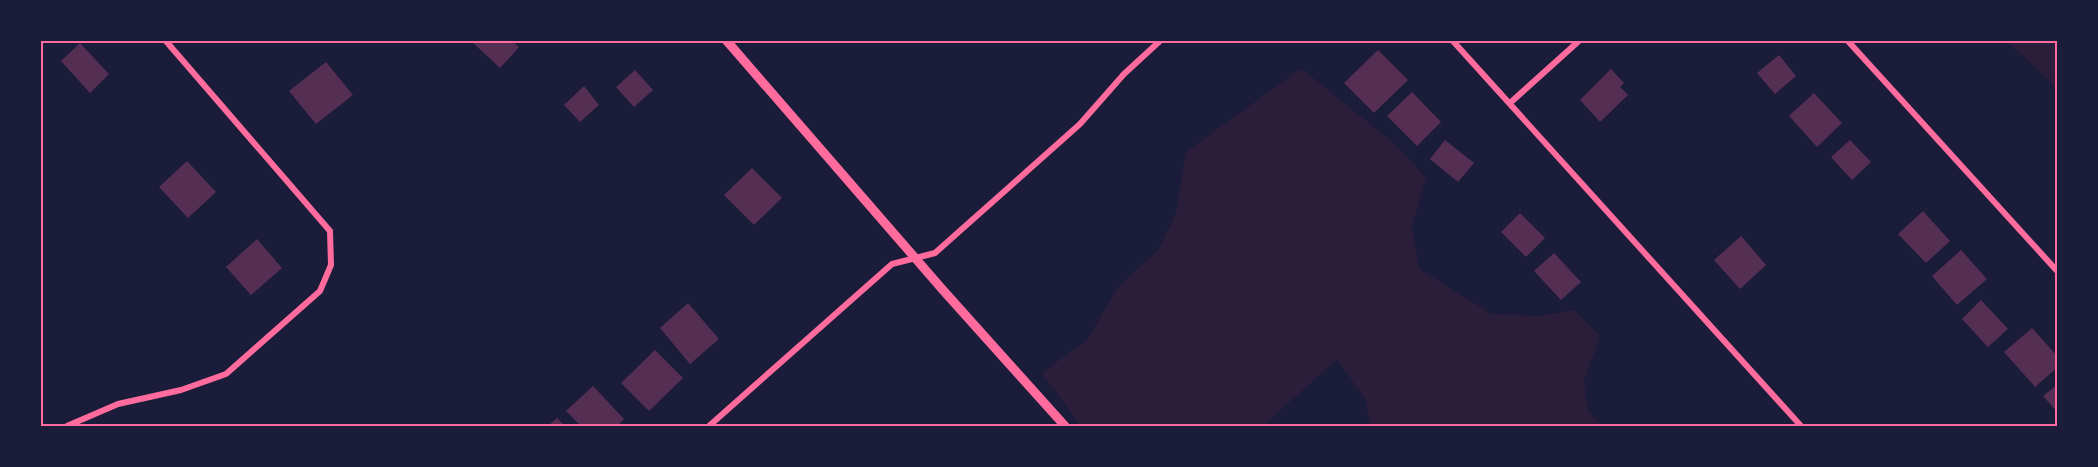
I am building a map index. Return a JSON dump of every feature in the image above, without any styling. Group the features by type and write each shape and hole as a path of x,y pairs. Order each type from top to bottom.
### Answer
{"street":[{"path":"67,426 118,404 181,390 226,374 320,291 331,265 330,231 165,40"},
{"path":"726,40 1065,426"},
{"path":"709,426 892,264 935,253 1080,124 1124,74 1161,40"},
{"path":"1452,40 1801,426"},
{"path":"1510,103 1580,40"},
{"path":"1847,40 2058,272"}],"shaded area":[{"path":"2007,41 2057,41 2057,91 2052,83"},
{"path":"1301,68 1397,146 1426,178 1412,226 1419,269 1492,314 1538,316 1574,310 1600,336 1584,381 1588,411 1603,426 1370,426 1365,399 1337,359 1263,426 1081,426 1042,373 1088,339 1117,288 1158,250 1176,214 1186,152"}],"building":[{"path":"470,40 511,40 519,47 500,68"},
{"path":"80,43 109,74 90,93 61,61"},
{"path":"1378,50 1408,80 1374,113 1344,83"},
{"path":"1779,55 1796,76 1775,94 1757,73"},
{"path":"326,62 353,95 316,124 289,91"},
{"path":"1611,69 1624,83 1620,87 1628,95 1600,122 1580,100"},
{"path":"635,70 653,90 634,107 616,87"},
{"path":"584,86 599,105 580,122 564,105"},
{"path":"1412,92 1441,122 1417,146 1387,116"},
{"path":"1814,93 1842,123 1817,147 1789,116"},
{"path":"1445,140 1474,163 1458,182 1430,159"},
{"path":"1850,140 1871,162 1852,180 1831,157"},
{"path":"187,161 216,192 188,218 159,187"},
{"path":"752,168 782,198 754,225 724,195"},
{"path":"1923,211 1950,241 1926,263 1898,234"},
{"path":"1520,213 1545,238 1526,257 1501,232"},
{"path":"1741,236 1766,265 1740,289 1714,260"},
{"path":"257,239 282,268 251,295 226,267"},
{"path":"1961,250 1987,279 1957,305 1932,276"},
{"path":"1554,253 1581,282 1561,300 1534,271"},
{"path":"1981,300 2008,329 1988,347 1962,319"},
{"path":"688,303 719,339 690,364 660,328"},
{"path":"2032,328 2058,357 2058,367 2035,387 2004,352"},
{"path":"655,350 683,378 649,411 621,383"},
{"path":"2058,384 2058,413 2043,396"},
{"path":"593,386 624,419 617,426 581,426 566,411"},
{"path":"557,418 565,426 548,426"}]}
